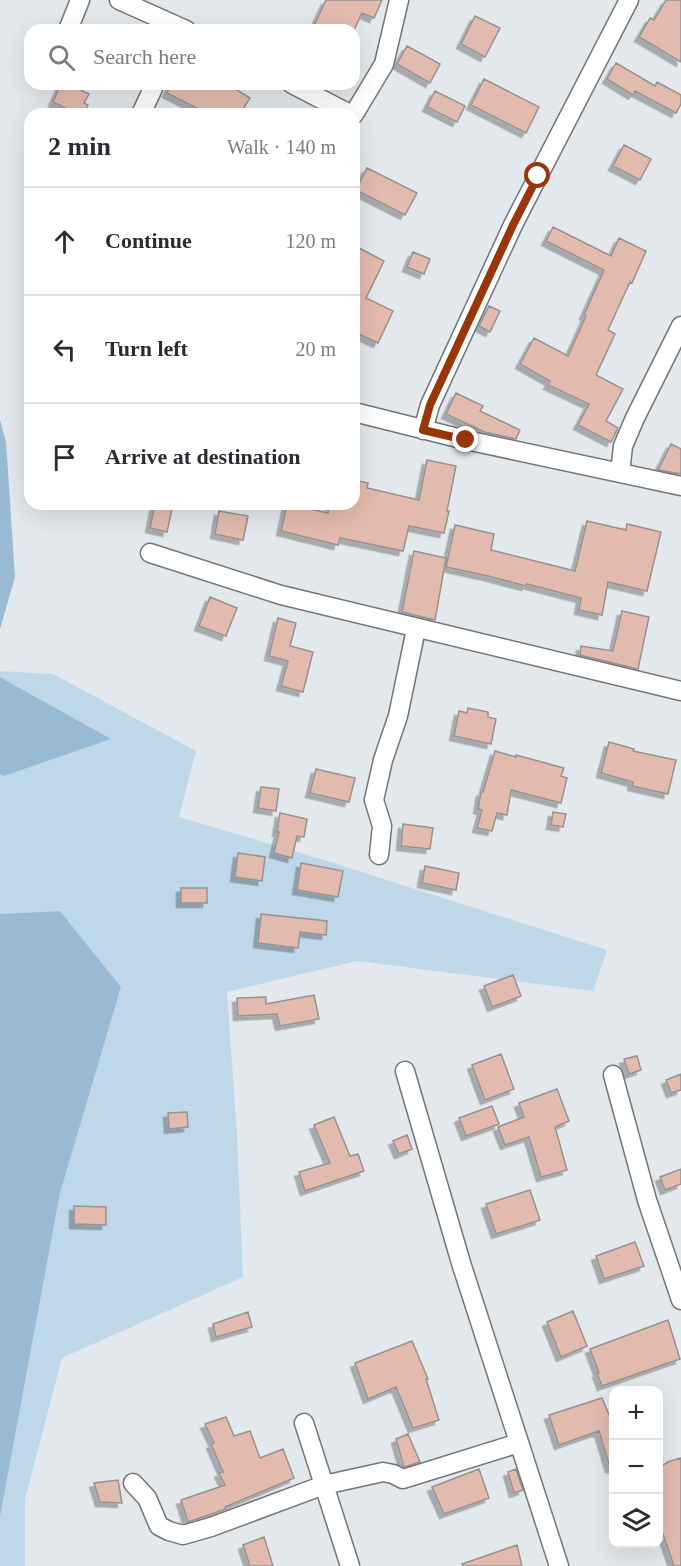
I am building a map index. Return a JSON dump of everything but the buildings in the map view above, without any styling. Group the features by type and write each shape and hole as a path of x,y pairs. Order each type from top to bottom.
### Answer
{"street":[{"path":"70,24 80,0"},
{"path":"119,0 172,24"},
{"path":"356,108 384,64 399,0"},
{"path":"423,430 430,405 513,225 628,0"},
{"path":"144,108 152,90"},
{"path":"304,90 340,108"},
{"path":"620,473 623,446 681,326"},
{"path":"360,414 466,440 681,486"},
{"path":"150,553 281,596 681,691"},
{"path":"379,855 382,826 374,800 383,760 399,716 416,628"},
{"path":"405,1071 461,1263 559,1566"},
{"path":"613,1075 647,1200 681,1300"},
{"path":"304,1423 350,1566"},
{"path":"133,1482 147,1497 159,1526 169,1532 183,1535 211,1527 324,1485 383,1472 403,1479 519,1443"}],"shaded area":[{"path":"0,420 6,442 15,577 0,629"},
{"path":"0,671 53,674 196,751 179,817 321,859 607,950 593,991 357,961 227,992 237,1134 243,1277 62,1358 25,1499 25,1566 0,1566 0,1517 60,1193 121,987 60,911 0,914 0,775 4,776 110,739 0,677"},
{"path":"0,677 111,739 4,776 0,775"},
{"path":"60,911 121,987 60,1193 0,1517 0,914"}],"route":[{"path":"466,440 423,430 430,405 538,176"}]}
